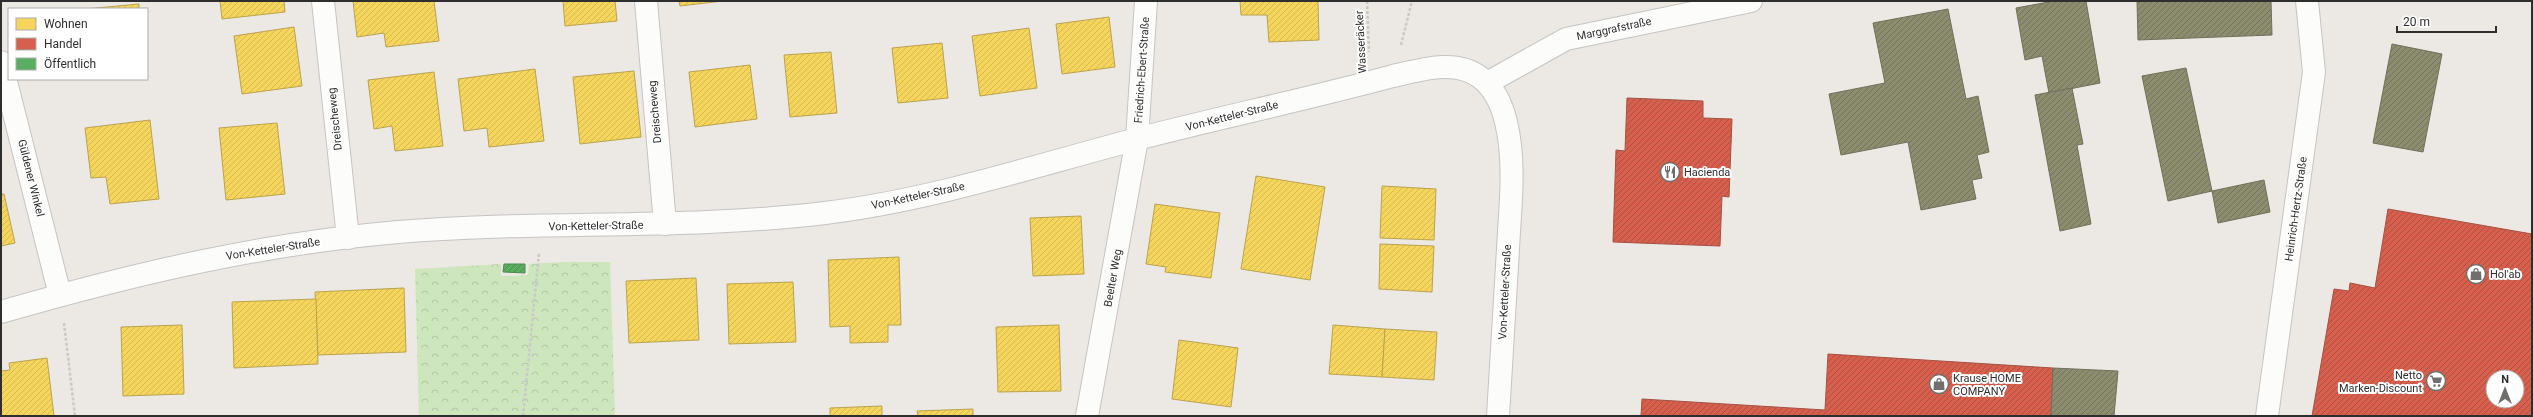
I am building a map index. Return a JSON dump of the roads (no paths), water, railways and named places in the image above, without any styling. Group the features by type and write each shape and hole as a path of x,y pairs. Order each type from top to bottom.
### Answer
{"street":[{"name":"Dreischeweg","path":"323,1 348,238"},
{"name":"Dreischeweg","path":"646,1 665,224"},
{"name":"Friedrich-Ebert-Straße","path":"1137,139 1146,1"},
{"name":"Marggrafstraße","path":"1487,84 1566,39 1751,1"},
{"name":"Heinrich-Hertz-Straße","path":"2267,416 2314,72 2306,1"},
{"name":"Güldener Winkel","path":"1,62 60,295"},
{"name":"Von-Ketteler-Straße","path":"1,312 60,295 182,264 348,238 432,230 734,222 855,209 981,183 1137,139 1393,76 1432,68 1451,67 1472,72 1487,84 1503,110 1508,134 1511,166 1498,416"},
{"name":"Beelter Weg","path":"1087,416 1137,139"}],"place":[{"name":"Hacienda","path":"1670,172"},
{"name":"Hol'ab","path":"2476,274"},
{"name":"Netto Marken-Discount","path":"2436,381"},
{"name":"Krause HOME COMPANY","path":"1939,384"}]}
